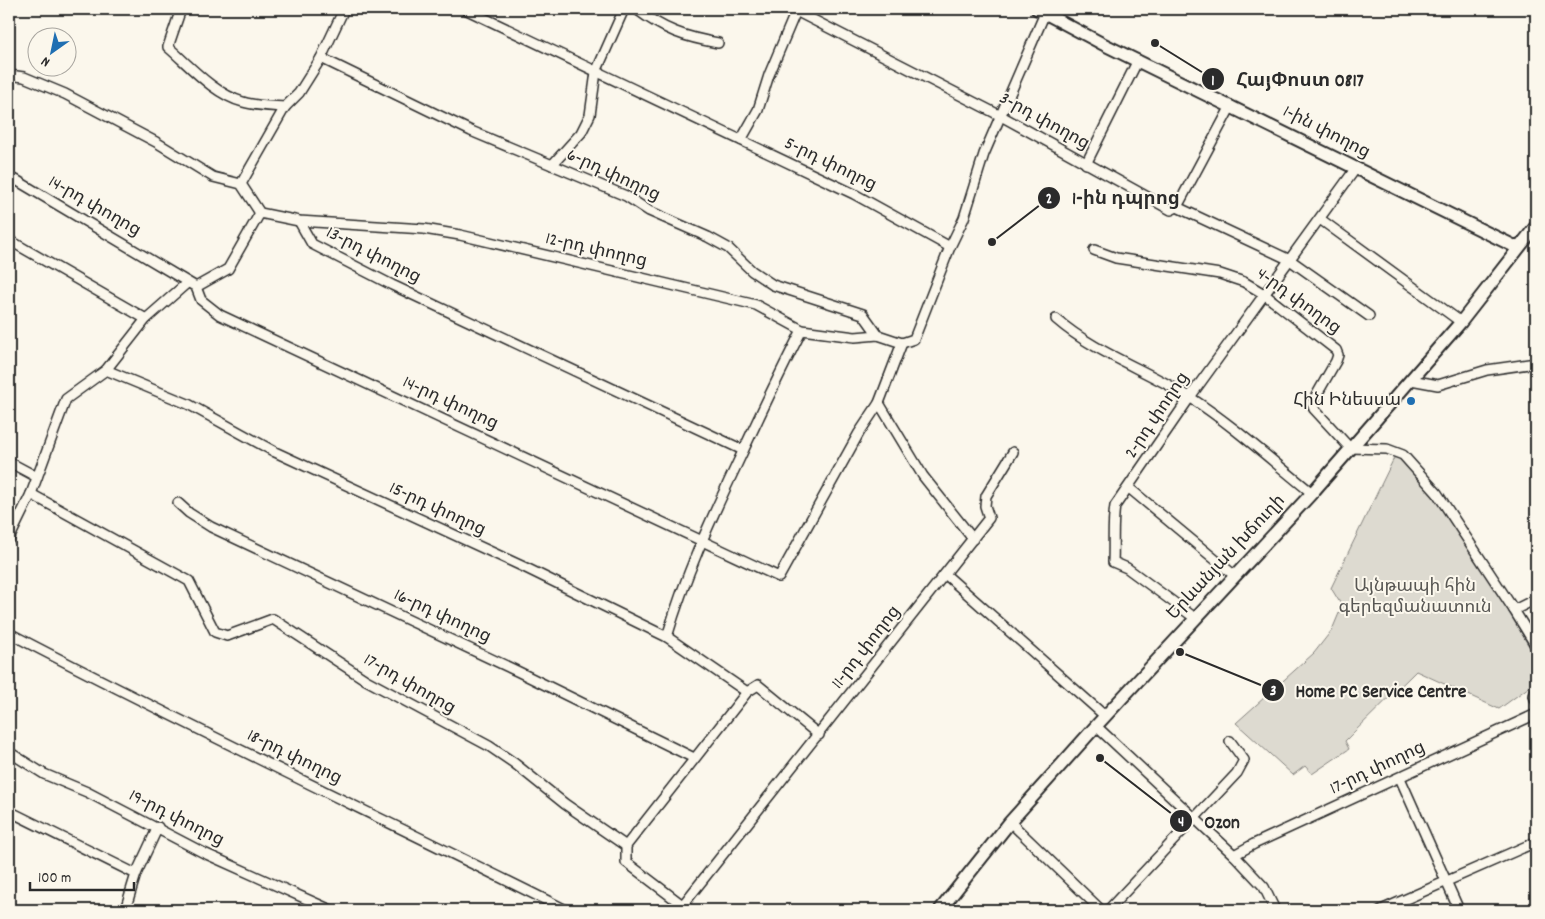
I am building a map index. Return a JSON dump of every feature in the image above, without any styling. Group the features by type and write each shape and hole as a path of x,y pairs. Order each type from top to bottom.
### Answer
{"main road":[{"name":"1-ին փողոց","path":"1041,10 1518,248"},
{"name":"Երևանյան խճուղի","path":"940,910 1010,822 1105,716 1312,493 1411,380 1461,322 1536,226"}],"street":[{"path":"181,9 168,47 200,75 231,98 244,103 286,107"},
{"path":"241,184 286,107 299,93 321,58 344,9"},
{"name":"5-րդ փողոց","path":"466,9 854,194 950,247"},
{"path":"552,165 581,133 590,115 596,72 624,9"},
{"path":"636,9 664,28 679,35 718,43"},
{"path":"741,140 758,110 794,10"},
{"name":"3-րդ փողոց","path":"794,10 1001,116 1170,210 1178,206"},
{"path":"878,335 902,343 914,339 950,247 964,218 984,154 1001,116 1041,10"},
{"name":"6-րդ փողոց","path":"321,58 471,131 626,196 649,211 708,236 728,248 752,271 773,285 863,314 878,335"},
{"path":"1086,164 1138,60"},
{"path":"9,75 24,78 65,94 156,142 213,177 241,184 260,212 299,221"},
{"path":"1231,106 1178,206 1290,260 1369,316"},
{"name":"2-րդ փողոց","path":"1195,618 1127,568 1113,562 1114,542 1112,526 1116,506 1190,397 1356,168"},
{"name":"14-րդ փողոց","path":"9,178 16,180 196,287 201,300 220,315 571,478 700,542 779,577 859,433 879,403"},
{"path":"196,287 228,269 260,212"},
{"path":"1320,218 1461,322"},
{"name":"12-րդ փողոց","path":"299,221 424,229 460,235 756,305 802,330 855,336 878,335"},
{"name":"13-րդ փողոց","path":"299,221 312,244 384,281 743,450"},
{"path":"9,240 146,320"},
{"name":"4-րդ փողոց","path":"1094,250 1116,258 1220,274 1244,282 1264,294 1336,350 1338,355 1336,361 1312,403 1350,448"},
{"path":"9,539 31,494 66,399 106,370 146,320 187,283"},
{"path":"1056,319 1069,330 1103,351 1190,397 1312,493"},
{"path":"667,636 680,590 700,542 762,406 802,330"},
{"path":"902,343 879,403 923,476 973,539"},
{"path":"1411,380 1438,385 1487,370 1536,363"},
{"name":"15-րդ փողոց","path":"106,370 188,404 275,452 526,568 667,636 747,692"},
{"path":"1350,448 1387,449 1403,456 1437,493 1536,646"},
{"name":"11-րդ փողոց","path":"626,846 626,862 686,908 973,539 988,518 985,506 986,496 1013,452"},
{"path":"9,462 37,477"},
{"path":"1129,488 1235,576"},
{"name":"17-րդ փողոց","path":"31,494 189,581 215,632 227,636 273,619 366,680 489,746 565,804 626,846"},
{"name":"16-րդ փողոց","path":"178,503 189,514 211,526 519,672 694,758"},
{"path":"945,574 1105,716"},
{"path":"1514,610 1536,599"},
{"name":"18-րդ փողոց","path":"9,632 239,750 382,817 566,910"},
{"path":"626,846 747,692 758,685 819,735"},
{"path":"1536,690 1534,696 1536,701"},
{"name":"17-րդ փողոց","path":"1234,855 1254,844 1536,714"},
{"path":"1096,726 1234,855 1264,888 1275,910"},
{"path":"1108,910 1237,773 1244,760 1230,741"},
{"name":"19-րդ փողոց","path":"9,752 44,774 87,792 204,853 331,910"},
{"path":"1400,778 1459,910"},
{"path":"9,810 136,874"},
{"path":"1010,822 1101,910"},
{"path":"125,910 136,874 158,828"},
{"path":"1381,910 1536,842"}],"green space":[{"name":"Այնթապի հին գերեզմանատուն","path":"1396,454 1437,497 1512,616 1536,659 1536,682 1499,709 1416,671 1345,741 1349,749 1312,774 1305,766 1293,775 1236,723 1314,653 1332,630 1342,606 1331,588"}],"place":[{"name":"ՀայՓոստ 0817","path":"1155,43"},
{"name":"1-ին դպրոց","path":"992,242"},
{"name":"Հին Ինեսսա","path":"1411,401"},
{"name":"Home PC Service Centre","path":"1180,652"},
{"name":"Ozon","path":"1100,758"}]}
